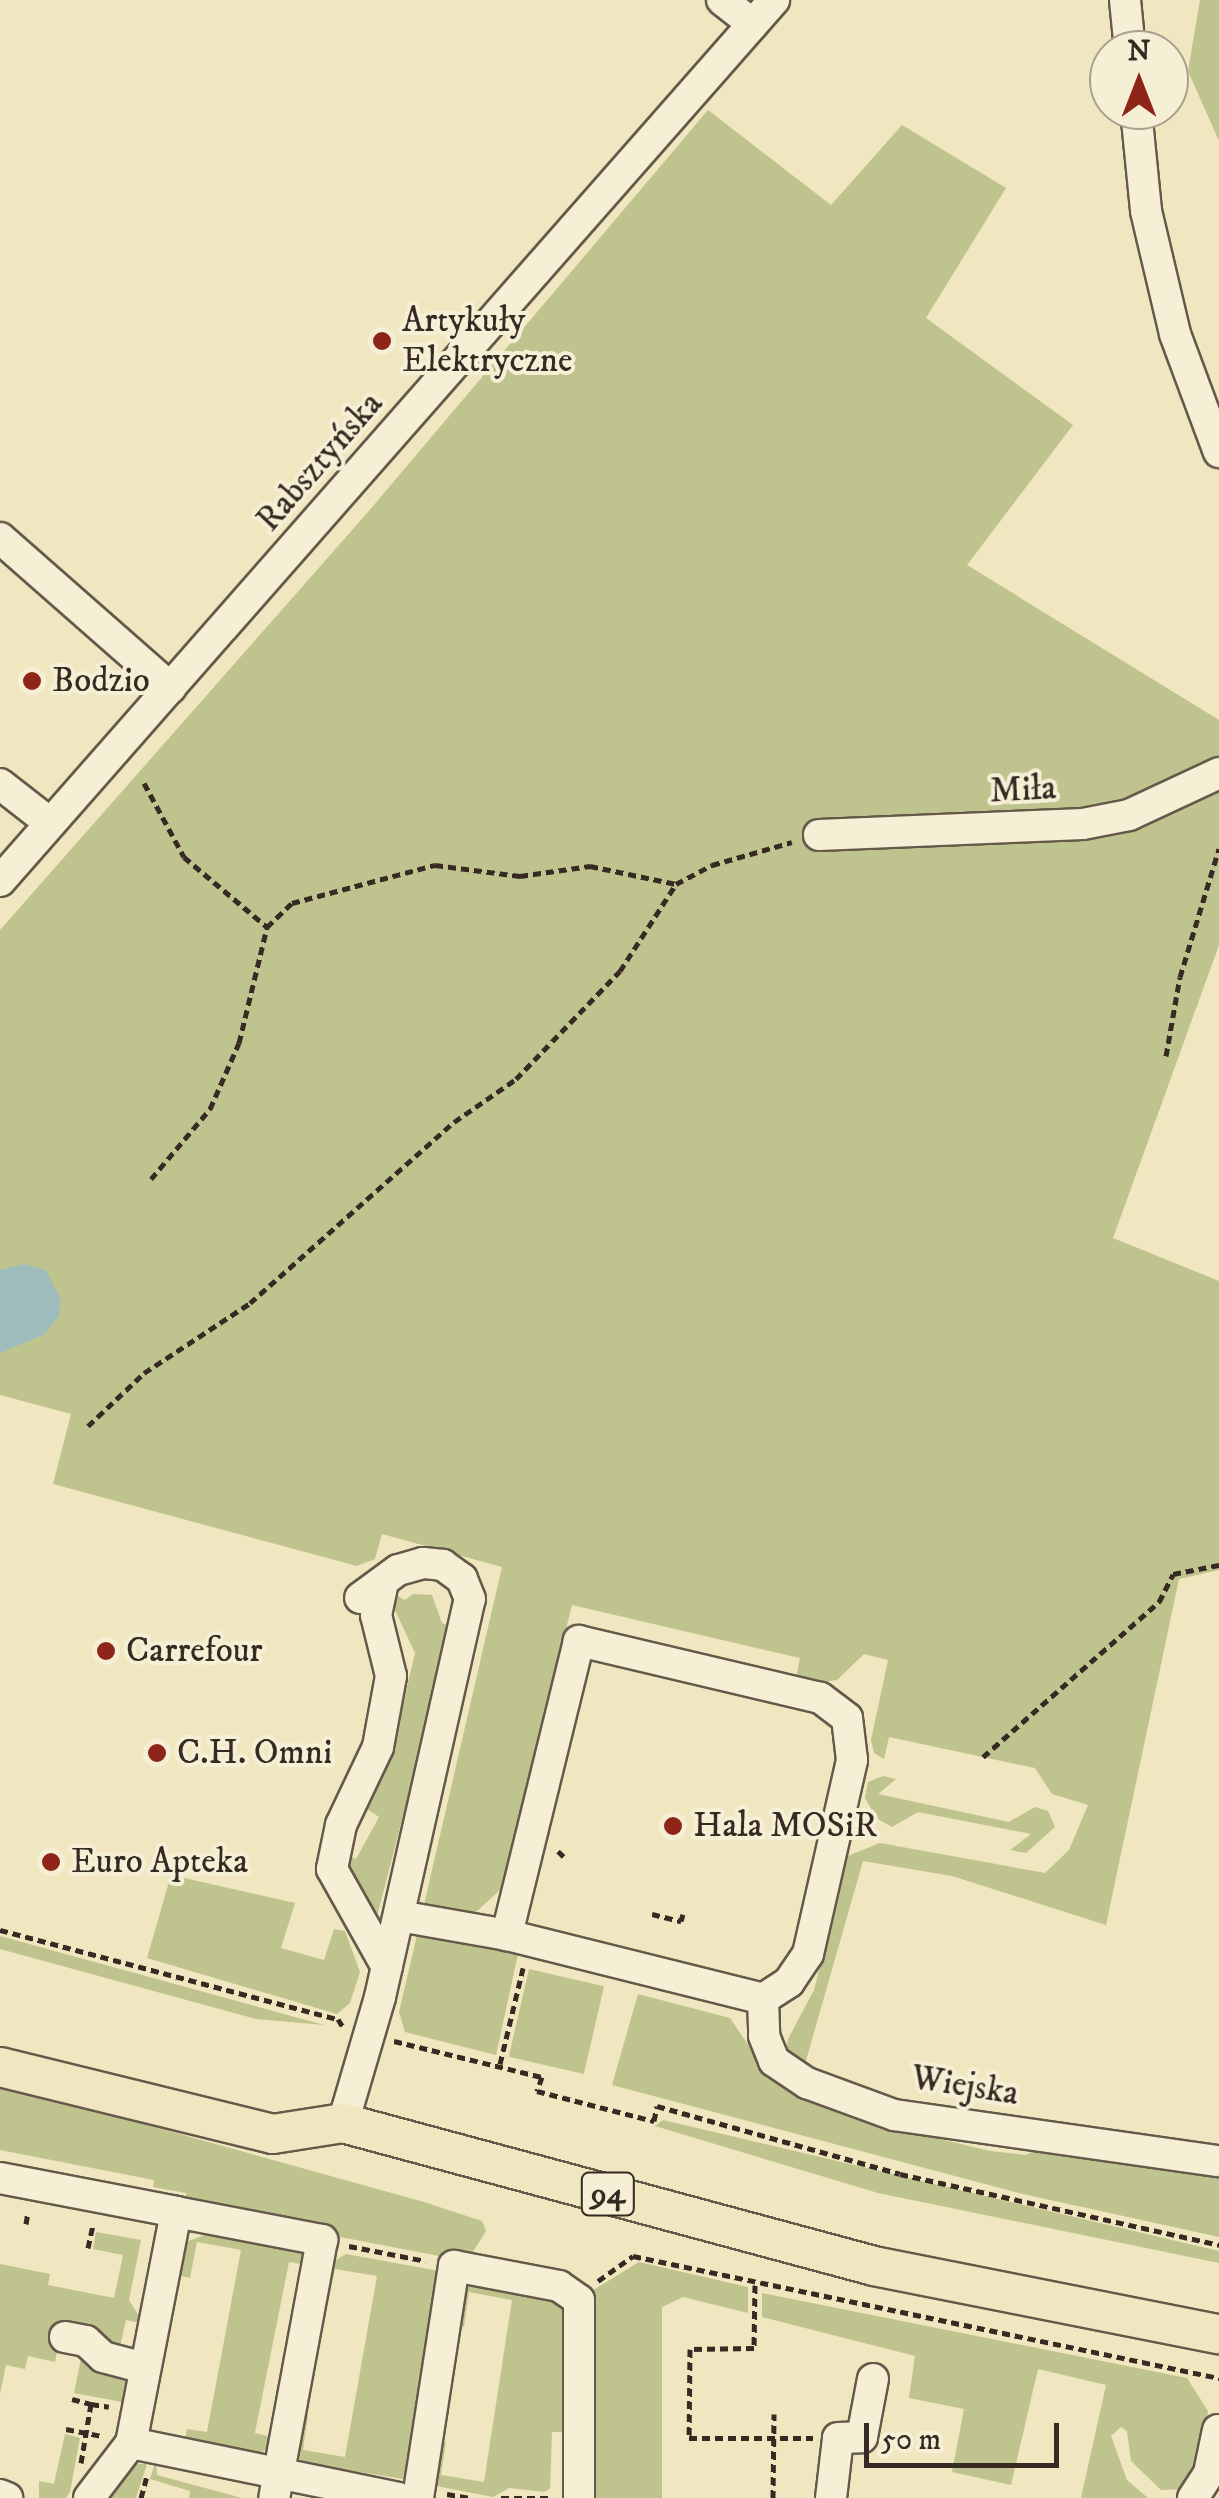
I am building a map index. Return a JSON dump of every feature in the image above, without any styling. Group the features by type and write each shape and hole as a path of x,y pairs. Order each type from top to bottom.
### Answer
{"main road":[{"name":"94","path":"0,2067 273,2134 342,2123 874,2266 1219,2334"}],"street":[{"path":"722,0 753,24"},
{"name":"Rabsztyńska","path":"0,881 774,0"},
{"path":"1125,0 1128,30"},
{"path":"1138,130 1146,210 1175,334 1219,452"},
{"path":"0,538 171,688"},
{"name":"Miła","path":"820,835 1083,824 1129,815 1219,773"},
{"path":"0,784 50,823"},
{"path":"342,2123 387,1967 470,1599 462,1579 443,1566 398,1570 371,1593 387,1642 388,1694 378,1748 341,1824 332,1869 387,1967"},
{"path":"399,1916 508,1935 763,1999 789,1982 808,1954 852,1760 848,1718 820,1698 579,1641 508,1935"},
{"name":"Wiejska","path":"763,1999 764,2036 774,2062 807,2083 894,2115 1219,2161"},
{"path":"0,2178 322,2240 276,2486"},
{"path":"84,2485 122,2441 145,2368 176,2212"},
{"path":"418,2498 454,2266 559,2286 579,2300 579,2498"},
{"path":"65,2337 86,2341 103,2357 145,2368"},
{"path":"831,2498 838,2438 862,2436 873,2380"},
{"path":"1193,2498 1209,2472 1218,2430"},
{"path":"122,2441 276,2486 398,2498"},
{"path":"0,2495 7,2498"}],"path":[{"path":"144,783 184,857 267,926"},
{"path":"88,1426 144,1373 250,1302 454,1122 516,1080 620,971 676,884 712,866 820,835"},
{"path":"1166,1056 1180,977 1219,849"},
{"path":"151,1179 210,1109 238,1043 267,926 292,903 325,890 435,864 520,876 590,866 676,884"},
{"path":"983,1757 1158,1602 1173,1574 1219,1564"},
{"path":"560,1845 557,1856 565,1858"},
{"path":"652,1914 681,1921 683,1914"},
{"path":"0,1930 338,2020 354,2044 365,2048 401,2038 542,2076 538,2091 654,2121 657,2106 900,2174 1219,2245"},
{"path":"500,2065 525,1961"},
{"path":"322,2240 454,2266"},
{"path":"634,2256 755,2285 1219,2378"},
{"path":"755,2285 754,2348 690,2349 689,2438 838,2438"},
{"path":"72,2399 127,2410"},
{"path":"84,2485 91,2404"},
{"path":"773,2498 774,2414"},
{"path":"66,2429 122,2441"},
{"path":"501,2498 550,2498"}],"green space":[{"path":"1200,0 1219,0 1219,141 1189,73"},
{"path":"708,110 831,205 902,125 1006,188 926,318 1073,425 967,565 1219,720 1219,945 1113,1238 1219,1281 1219,1570 1179,1579 1106,1925 952,1876 863,1861 803,2071 786,2052 788,2039 814,1990 848,1856 880,1843 1045,1873 1069,1850 1088,1805 1052,1794 1035,1768 889,1737 884,1759 874,1753 871,1740 888,1660 864,1654 837,1680 818,1683 796,1679 800,1658 572,1605 502,1888 473,1915 423,1909 502,1567 382,1534 375,1559 357,1566 53,1484 71,1414 0,1395 0,930 368,512"},
{"path":"413,1594 432,1595 442,1623 452,1627 375,1924 350,1875 348,1855 356,1859 379,1817 367,1809 388,1767 415,1653 394,1608 398,1596 405,1600"},
{"path":"883,1776 896,1779 878,1794 1009,1822 1035,1807 1048,1811 1055,1827 1026,1853 1010,1850 1031,1834 918,1812 892,1827 876,1818 865,1798 868,1782"},
{"path":"171,1875 295,1903 281,1948 324,1960 334,1929 345,1931 360,1972 350,2003 337,2014 147,1958"},
{"path":"418,1931 518,1954 496,2055 405,2032 399,2012"},
{"path":"0,1936 324,2025 256,2019 0,1949"},
{"path":"529,1969 604,1986 584,2074 509,2057"},
{"path":"638,1994 730,2018 767,2073 915,2133 990,2151 1026,2155 1041,2147 1219,2172 1219,2237 1023,2194 612,2085"},
{"path":"0,2084 424,2202 482,2221 486,2231 469,2258 460,2260 184,2207 186,2193 153,2187 154,2180 0,2150"},
{"path":"663,2120 1219,2251 1219,2263 878,2193 655,2126"},
{"path":"215,2231 306,2252 313,2266 289,2262 255,2433 279,2439 261,2453 185,2439 187,2429 207,2432 241,2250 197,2242 190,2278 181,2276 186,2242"},
{"path":"96,2232 141,2240 129,2300 144,2324 126,2320 120,2347 59,2343 55,2362 28,2356 25,2369 6,2365 0,2394 0,2264 50,2274 48,2285 114,2298 123,2255 93,2249"},
{"path":"346,2254 439,2271 409,2480 304,2463 295,2455 303,2414 308,2415 303,2450 345,2457 377,2276 335,2269 328,2302 323,2301 331,2263"},
{"path":"639,2262 748,2287 748,2313 683,2297 662,2307 662,2498 590,2498 590,2292"},
{"path":"464,2280 562,2298 567,2316 564,2432 552,2432 550,2489 544,2492 509,2488 493,2497 436,2486 440,2441 446,2442 441,2475 484,2482 512,2300 469,2292 464,2327 455,2326"},
{"path":"762,2293 1187,2378 1208,2411 1204,2452 1186,2489 1161,2490 1131,2461 1127,2431 1121,2427 1111,2436 1127,2480 1148,2498 1081,2498 1106,2385 1038,2369 1011,2485 952,2472 964,2409 909,2398 915,2356 762,2317"},
{"path":"83,2349 128,2369 122,2402 74,2393"},
{"path":"65,2434 80,2438 70,2492 66,2498 39,2498 39,2481 54,2484"},
{"path":"156,2460 157,2475 242,2498 189,2498 190,2491 150,2479"},
{"path":"135,2464 147,2464 136,2498 107,2498"}],"water":[{"path":"24,1264 46,1270 61,1300 59,1316 45,1334 0,1353 0,1270"}],"place":[{"name":"Artykuły Elektryczne","path":"382,341"},
{"name":"Bodzio","path":"32,681"},
{"name":"Carrefour","path":"106,1651"},
{"name":"C.H. Omni","path":"157,1753"},
{"name":"Hala MOSiR","path":"673,1826"},
{"name":"Euro Apteka","path":"51,1862"}]}
